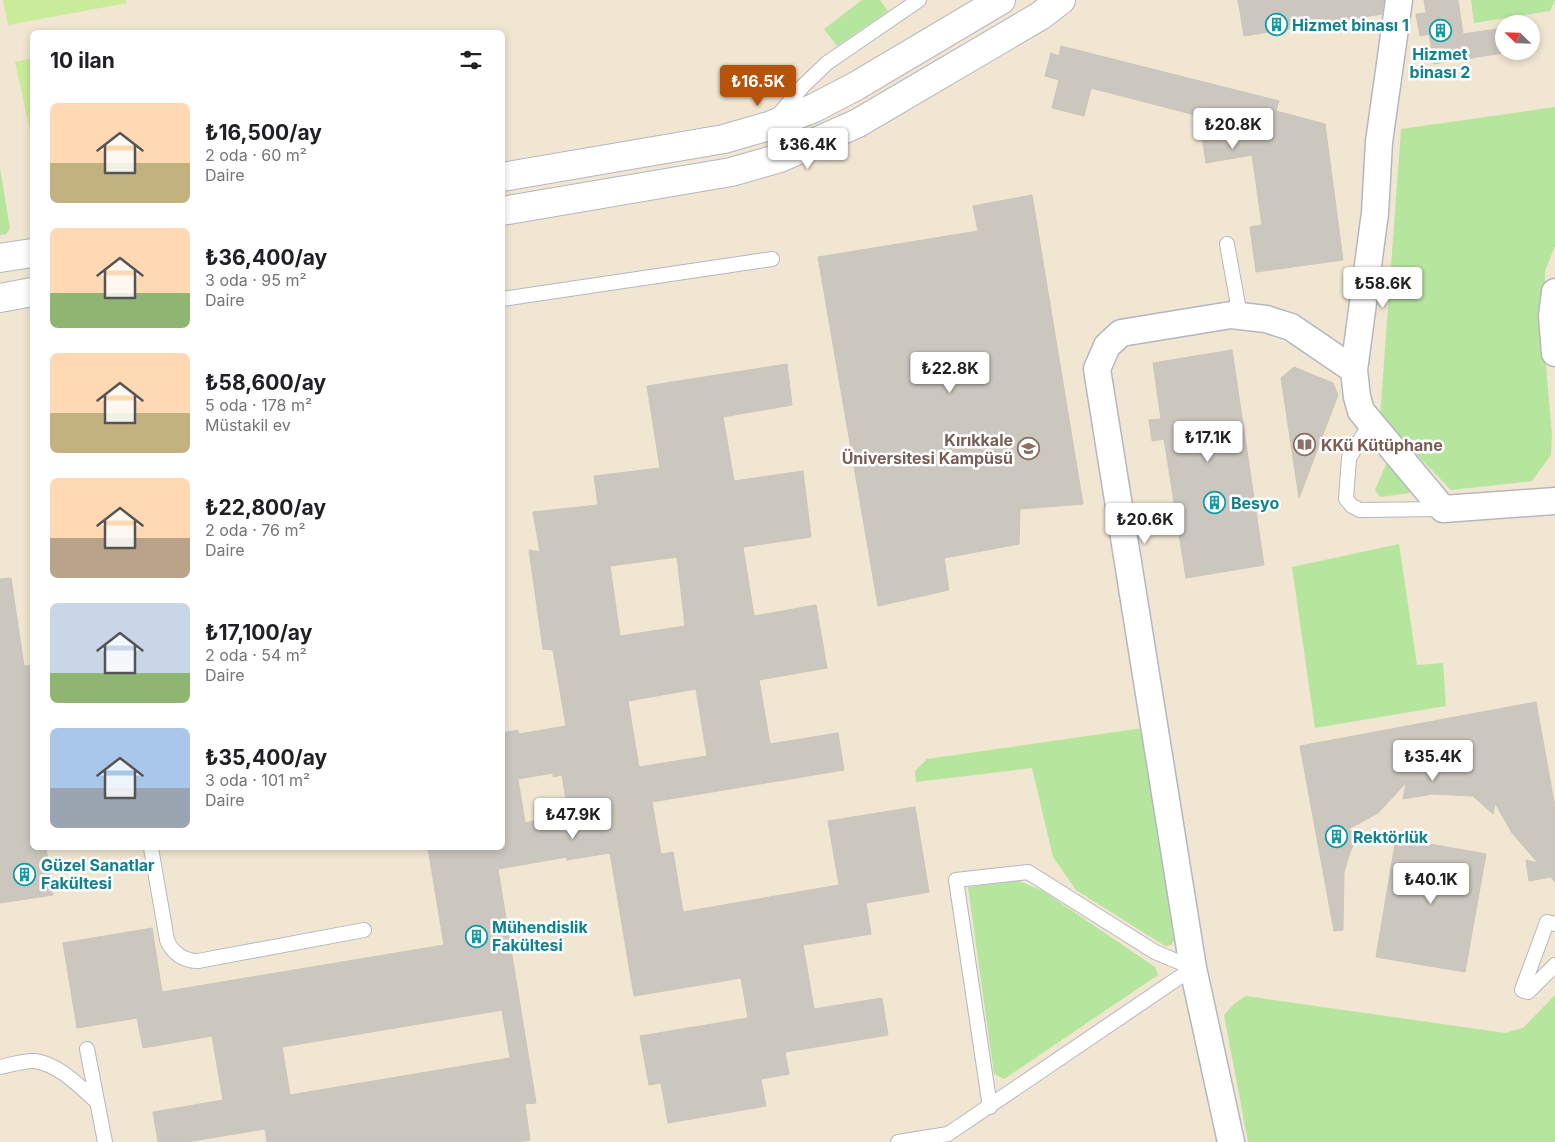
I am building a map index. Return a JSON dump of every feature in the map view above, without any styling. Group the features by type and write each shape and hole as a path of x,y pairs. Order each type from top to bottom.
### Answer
{"street":[{"path":"505,176 724,139 769,126 842,94 1001,0"},
{"path":"505,210 731,172 780,158 827,138 872,115 1040,16 1061,0"},
{"path":"1399,0 1379,142 1375,213 1354,370 1359,404 1364,417 1443,509 1555,501"},
{"path":"0,258 30,253"},
{"path":"0,298 30,292"},
{"path":"1555,292 1552,316 1555,353"},
{"path":"1230,1142 1194,968 1096,375 1104,352 1121,333 1240,316 1274,321 1298,331 1354,370"}],"lane":[{"path":"769,126 802,87 827,63 919,0"},
{"path":"1227,244 1240,316"},
{"path":"505,299 772,259"},
{"path":"1370,424 1349,458 1346,499 1350,505 1360,510 1443,509"},
{"path":"151,850 167,940 173,950 186,959 198,961 364,930"},
{"path":"990,1107 956,880 1028,872 1155,952 1194,968"},
{"path":"1555,924 1547,922 1522,990 1528,992 1555,965"},
{"path":"898,1142 946,1138 1194,968"},
{"path":"86,1049 104,1142"},
{"path":"0,1067 33,1061 40,1063 67,1076 97,1102"}],"shaded area":[{"name":"Kırıkkale Üniversitesi Kampüsü","path":"0,0 1555,0 1555,1142 0,1142"}],"green space":[{"path":"3,0 126,0 127,3 8,25"},
{"path":"862,0 880,0 888,11 837,46 824,29"},
{"path":"1471,0 1555,0 1550,11 1525,15 1495,15 1495,20 1474,23"},
{"path":"30,58 30,131 15,62"},
{"path":"1555,107 1555,246 1545,271 1544,343 1552,436 1551,455 1532,481 1451,490 1380,417 1401,129"},
{"path":"0,168 10,229 6,234 0,235"},
{"path":"1387,462 1425,491 1380,497 1375,490"},
{"path":"1399,544 1417,665 1443,663 1446,706 1315,728 1292,567"},
{"path":"1143,728 1174,941 1171,945 1165,946 1076,890 1053,857 1032,768 916,782 915,771 927,759"},
{"path":"1019,881 1043,891 1155,967 1158,975 1004,1079 994,1074 968,887"},
{"path":"1555,995 1555,1142 1248,1142 1224,1015 1234,1004 1246,996 1505,1033 1523,1028"}],"building":[{"name":"Hizmet binası 1","path":"1238,0 1384,0 1382,14 1244,36"},
{"name":"Hizmet binası 2","path":"1424,0 1458,0 1463,34 1495,29 1495,54 1434,64 1429,34 1420,36 1416,14 1426,13"},
{"path":"1061,46 1279,101 1276,111 1325,124 1343,260 1256,272 1250,227 1262,225 1252,155 1206,163 1199,116 1091,88 1084,116 1052,108 1059,80 1045,76 1051,53 1059,56"},
{"path":"1032,195 1083,504 1020,509 1019,544 944,558 949,590 878,606 818,257 978,231 973,206"},
{"name":"Besyo","path":"1232,350 1264,565 1186,578 1164,439 1152,441 1149,420 1161,419 1153,363"},
{"path":"787,364 792,405 723,417 734,481 803,471 811,537 743,547 754,616 816,605 827,668 759,680 770,744 838,733 844,770 652,802 661,854 673,852 683,912 839,885 828,821 915,807 929,892 866,903 871,934 803,945 814,1009 882,998 888,1035 785,1052 789,1074 761,1079 766,1106 668,1123 661,1083 649,1085 640,1036 748,1018 741,978 634,996 610,853 567,860 567,857 498,869 536,1103 525,1104 530,1140 518,1142 267,1142 265,1129 186,1142 158,1142 153,1112 223,1100 212,1036 143,1048 137,1018 77,1028 63,943 152,928 162,992 444,945 428,850 505,850 505,732 518,730 519,734 566,726 553,650 543,649 529,550 540,552 533,512 598,505 594,476 660,468 647,386","holes":["677,557 685,626 620,636 610,566","696,689 707,756 639,767 628,701","553,773 553,777 562,775 569,818 534,824 534,821 525,823 518,779","502,1010 510,1058 290,1095 282,1047"]},
{"name":"KKü Kütüphane","path":"1294,367 1333,383 1338,395 1299,498 1281,378"},
{"path":"11,578 24,666 30,665 30,850 46,850 53,895 0,903 0,579"},
{"name":"Rektörlük","path":"1536,702 1555,807 1555,882 1551,877 1529,881 1526,860 1538,863 1512,833 1495,803 1493,814 1473,796 1432,794 1403,799 1406,783 1378,813 1347,830 1360,832 1350,852 1344,872 1343,930 1334,931 1300,746"},
{"path":"1396,838 1486,854 1465,972 1376,957"}],"place":[{"name":"Hizmet binası 1","path":"1276,25"},
{"name":"Hizmet binası 2","path":"1440,30"},
{"name":"KKü Kütüphane","path":"1305,445"},
{"name":"Kırıkkale Üniversitesi Kampüsü","path":"1029,449"},
{"name":"Besyo","path":"1215,503"},
{"name":"Rektörlük","path":"1337,837"},
{"name":"Güzel Sanatlar Fakültesi","path":"25,874"},
{"name":"Mühendislik Fakültesi","path":"476,936"}]}
